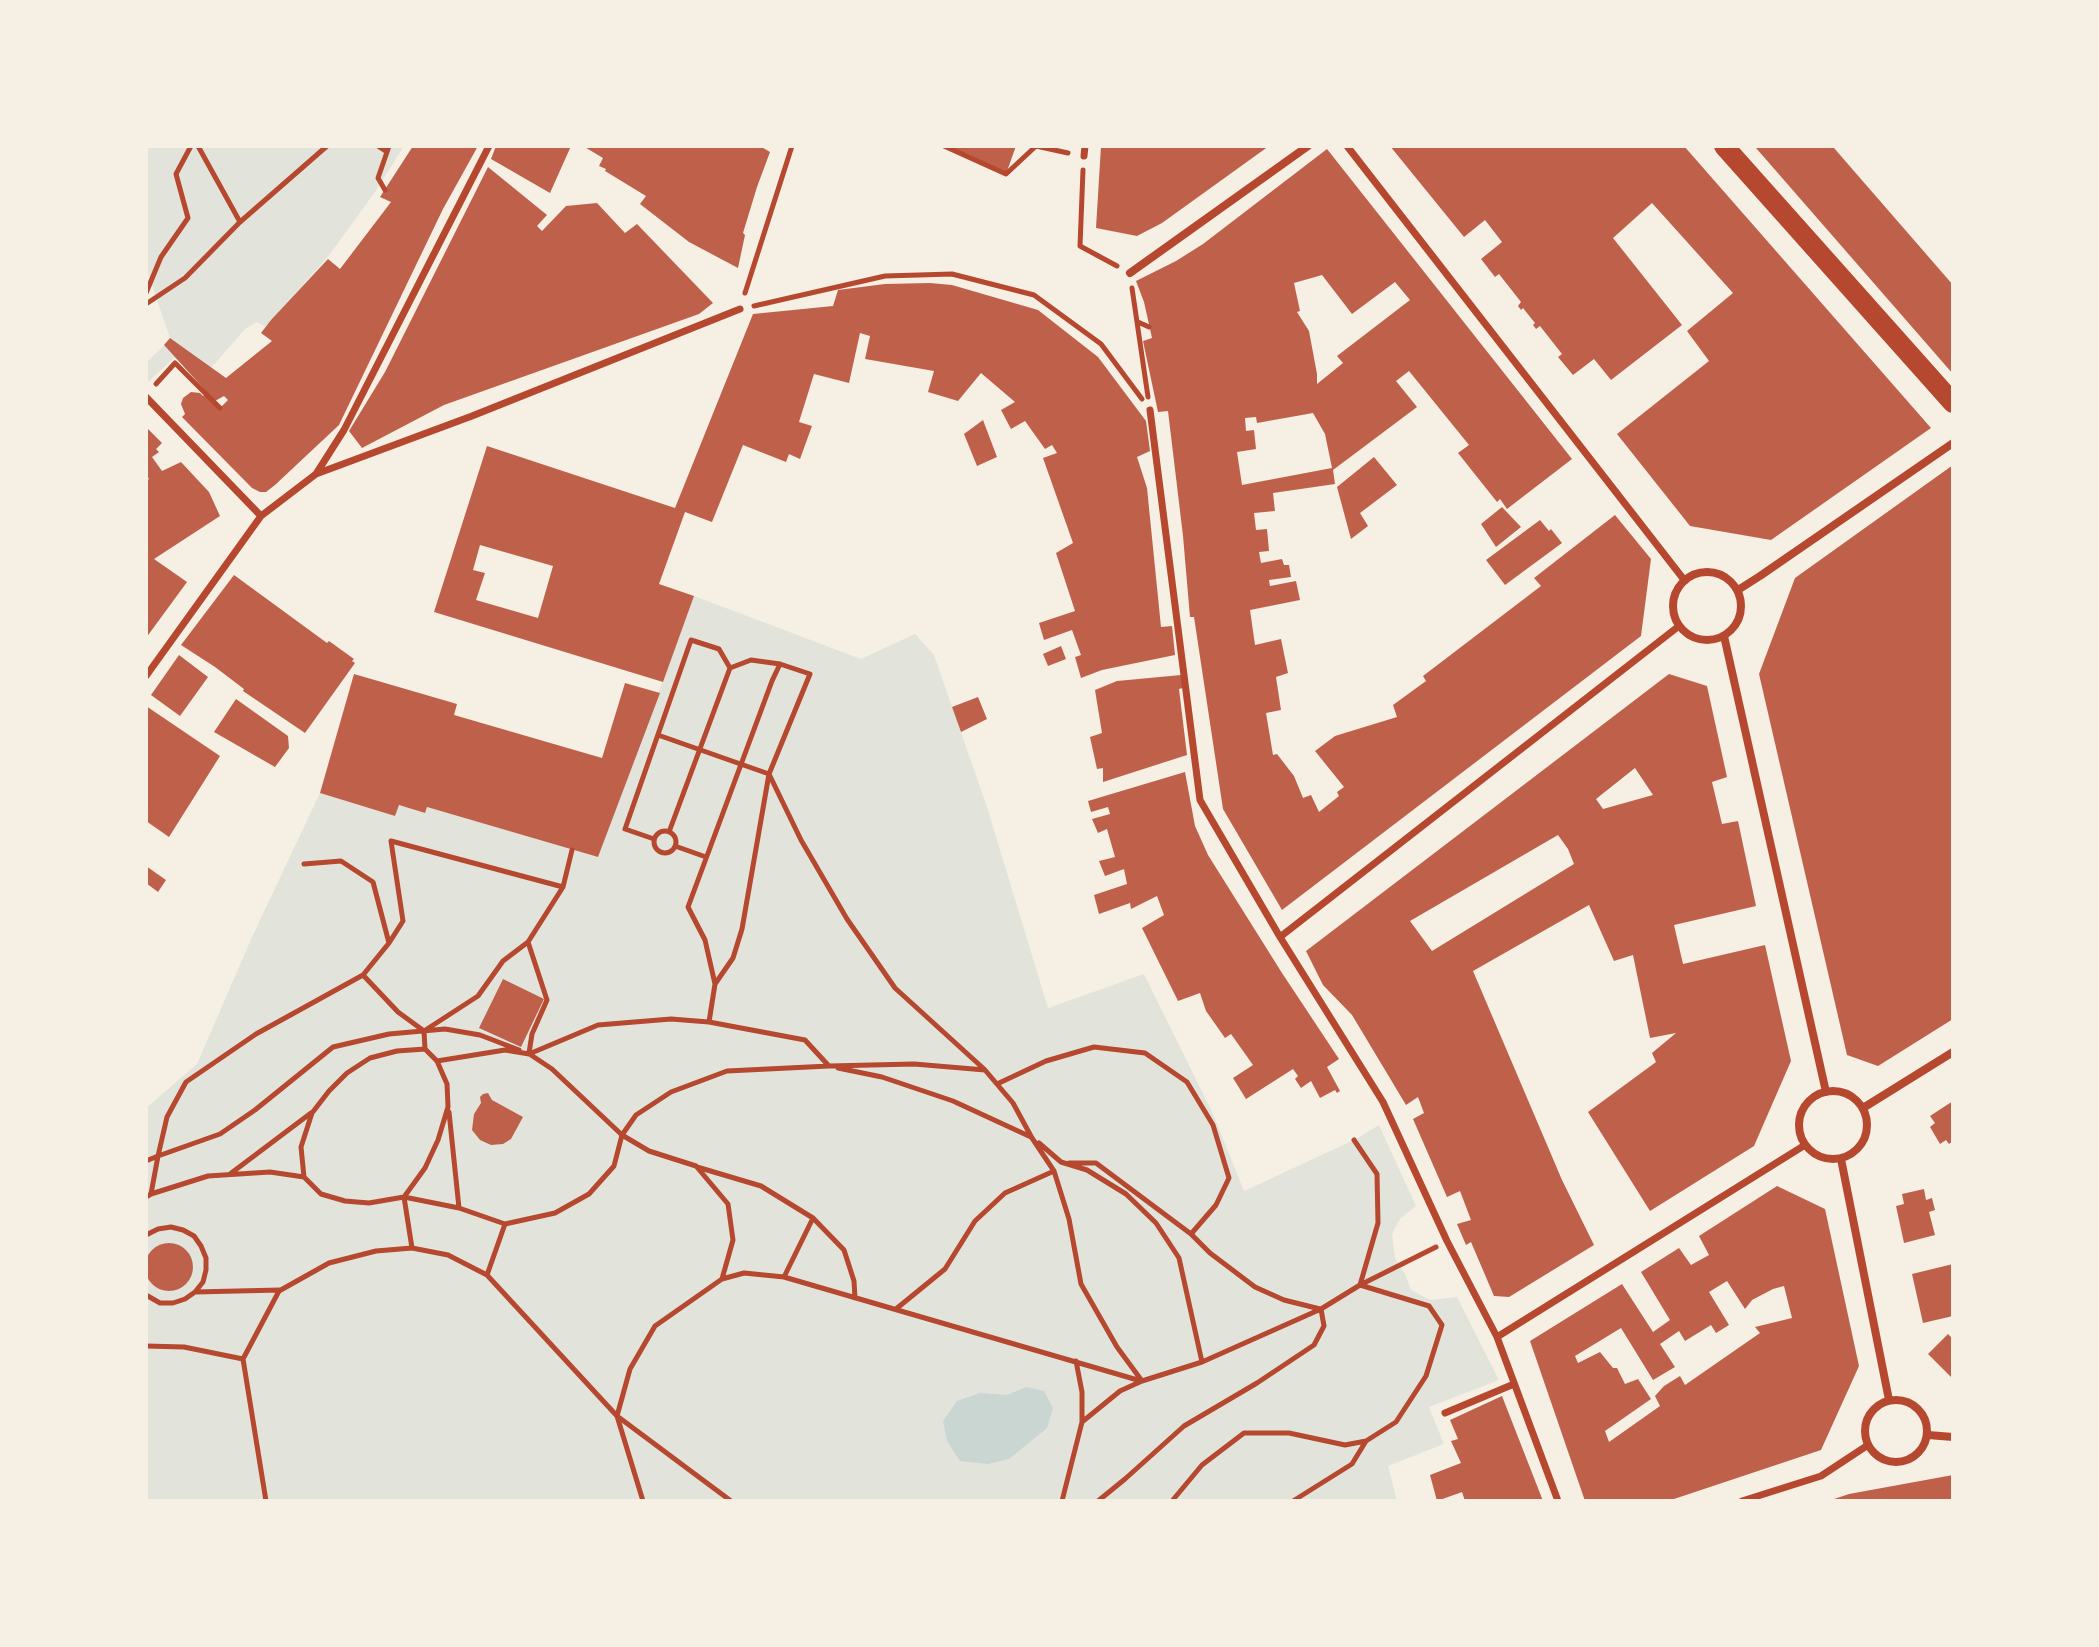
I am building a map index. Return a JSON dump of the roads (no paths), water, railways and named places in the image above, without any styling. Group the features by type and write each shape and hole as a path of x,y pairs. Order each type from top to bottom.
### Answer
{"main road":[{"path":"1725,146 1953,403"}],"street":[{"path":"316,474 344,430 489,146"},
{"path":"1084,156 1085,146"},
{"path":"1130,273 1308,146"},
{"path":"1347,146 1685,581"},
{"path":"146,676 261,516 316,474 453,424 740,309"},
{"path":"146,397 261,516"},
{"path":"1150,410 1200,800 1280,937 1383,1102 1447,1241 1497,1337 1558,1501"},
{"path":"1738,590 1953,443"},
{"path":"1709,572 1725,577 1738,590 1742,611 1739,621 1724,636 1715,640 1695,638 1686,633 1675,619 1673,603 1679,587 1700,573 1709,572"},
{"path":"1280,937 1679,626"},
{"path":"1724,636 1826,1092"},
{"path":"1863,1108 1953,1052"},
{"path":"1826,1092 1843,1093 1863,1108 1868,1129 1865,1139 1851,1155 1831,1160 1821,1157 1805,1145 1800,1136 1803,1108 1809,1100 1826,1092"},
{"path":"1497,1337 1805,1145"},
{"path":"1841,1159 1889,1400"},
{"path":"1445,1413 1514,1384"},
{"path":"1899,1399 1918,1407 1928,1425 1928,1435 1917,1455 1896,1462 1885,1460 1875,1455 1868,1445 1865,1423 1879,1404 1899,1399"},
{"path":"1928,1435 1953,1437"},
{"path":"1742,1501 1821,1476 1868,1445"}]}
